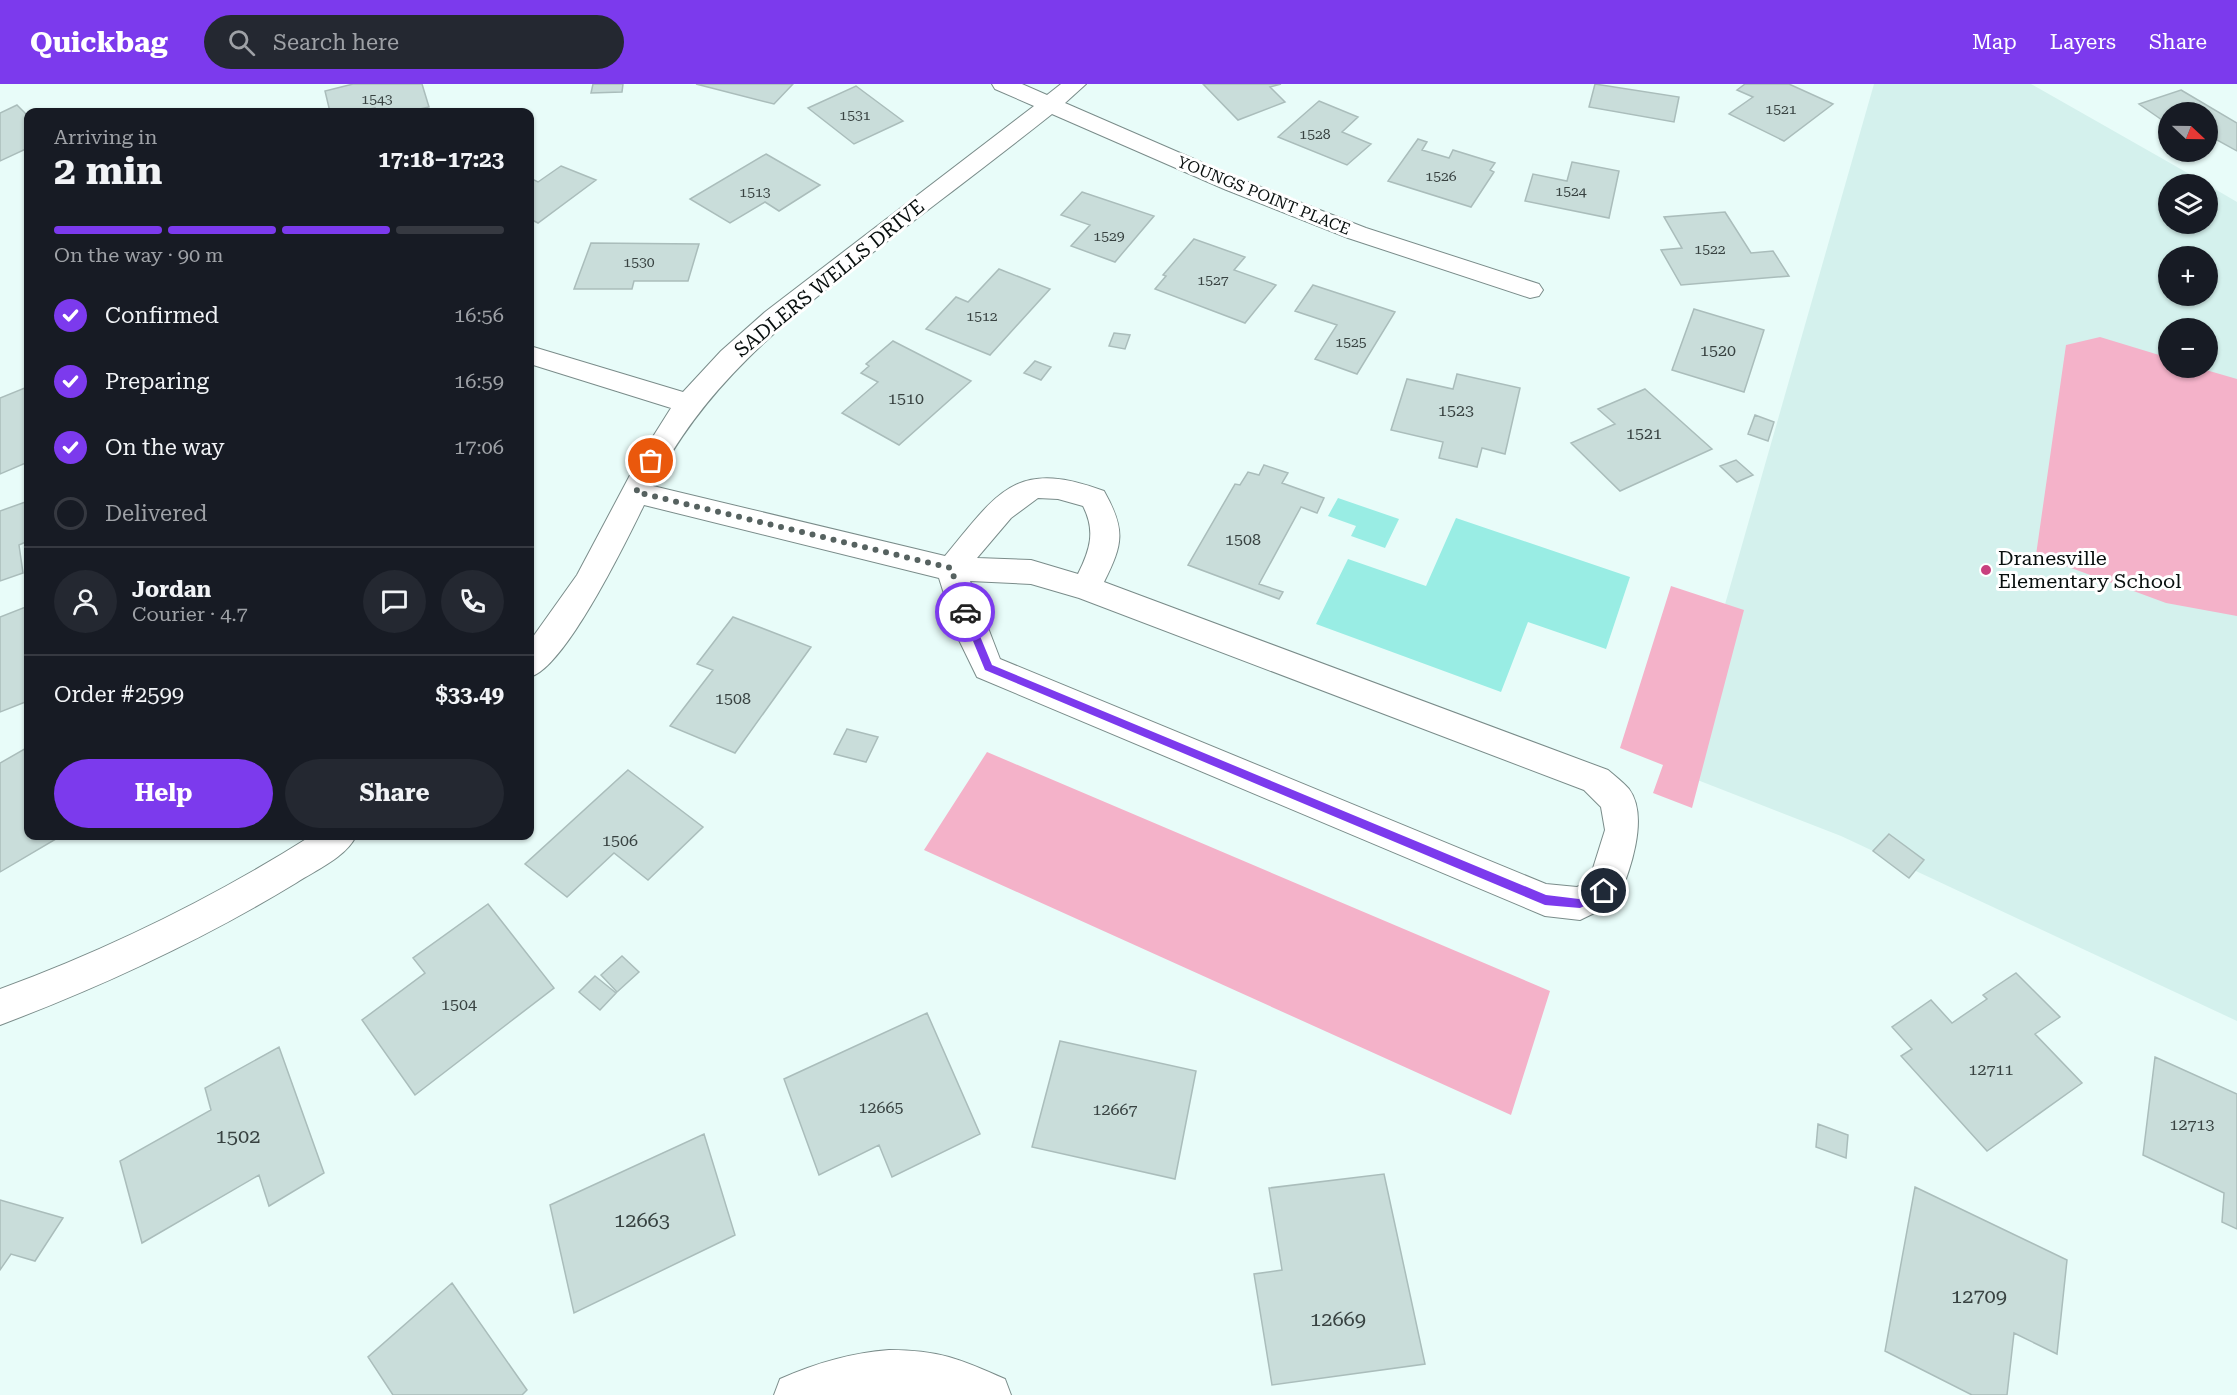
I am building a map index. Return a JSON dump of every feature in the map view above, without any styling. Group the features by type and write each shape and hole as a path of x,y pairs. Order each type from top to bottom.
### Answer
{"street":[{"name":"YOUNGS POINT PLACE","path":"1003,84 1232,184 1357,233 1530,290"},
{"name":"SADLERS WELLS DRIVE","path":"534,659 560,627 596,570 654,455 689,404 722,365 772,320 1075,84"},
{"path":"534,356 689,404"},
{"path":"951,568 1008,503 1034,488 1064,489 1094,499 1106,519 1106,547 1086,588"},
{"path":"636,492 951,568 1031,572 1086,588 1596,780 1617,800 1622,830 1604,891 1580,904 1545,900 988,668 974,638 951,568"},
{"path":"0,1007 68,983 174,935 278,877 333,840"},
{"path":"796,1395 815,1385 883,1371 947,1376 989,1395"}],"shaded area":[{"name":"Dranesville Elementary School","path":"1874,84 2031,84 2158,156 2158,162 2168,162 2189,174 2158,174 2158,234 2218,234 2218,191 2237,202 2237,1021 1841,836 1677,772"},
{"path":"2100,337 2158,355 2158,378 2218,378 2218,374 2237,379 2237,616 2166,603 2036,555 2066,345"},
{"path":"1671,586 1744,610 1692,808 1653,793 1663,765 1620,748"},
{"path":"987,752 1550,991 1511,1115 924,850"}],"water":[{"path":"1338,498 1399,519 1385,548 1351,536 1356,526 1328,516"},
{"path":"1456,518 1630,577 1606,649 1528,622 1501,692 1316,624 1348,559 1426,586"}],"building":[{"path":"353,84 422,84 429,107 329,108 325,91"},
{"path":"593,84 623,84 622,92 591,93"},
{"path":"696,84 793,84 774,104"},
{"path":"1203,84 1281,84 1270,87 1285,102 1238,120"},
{"path":"1595,84 1679,97 1674,122 1589,107"},
{"path":"1745,84 1789,84 1833,104 1784,141 1729,114 1753,97 1737,90"},
{"path":"856,86 903,121 854,144 808,108"},
{"path":"2181,90 2201,102 2158,102 2158,117 2139,104"},
{"path":"1319,101 1358,117 1342,132 1371,144 1347,165 1278,137"},
{"path":"17,105 24,112 24,150 0,161 0,113"},
{"path":"2218,112 2237,123 2237,151 2218,141"},
{"path":"1418,139 1427,142 1422,150 1449,158 1453,150 1495,163 1490,170 1494,172 1471,207 1388,181"},
{"path":"766,154 820,185 779,211 765,202 730,223 690,199"},
{"path":"1572,162 1619,171 1609,218 1525,201 1533,174 1567,181"},
{"path":"561,166 596,180 538,223 534,221 534,180 538,182"},
{"path":"1082,192 1154,216 1115,262 1071,246 1090,225 1061,215"},
{"path":"1725,212 1751,253 1773,251 1789,276 1681,285 1661,250 1682,248 1664,217"},
{"path":"1194,239 1245,257 1234,270 1276,285 1245,323 1155,289 1166,276 1163,275"},
{"path":"591,243 699,244 688,281 634,281 632,289 574,289"},
{"path":"999,269 1050,289 990,355 926,329 956,297 968,302"},
{"path":"1313,285 1395,312 1357,374 1315,359 1337,325 1295,311"},
{"path":"1694,309 1764,330 1744,392 1672,370"},
{"path":"1114,333 1130,335 1125,349 1109,346"},
{"path":"893,341 971,381 899,445 842,413 878,382 861,373 869,366 866,364"},
{"path":"1035,361 1051,367 1041,380 1024,373"},
{"path":"1457,374 1520,388 1505,454 1482,448 1477,467 1439,458 1443,442 1391,430 1407,379 1453,389"},
{"path":"24,388 24,464 0,474 0,398"},
{"path":"1645,389 1712,449 1620,491 1571,443 1615,424 1598,409"},
{"path":"1755,415 1774,422 1768,441 1748,434"},
{"path":"1736,460 1753,475 1737,482 1720,466"},
{"path":"1264,465 1288,473 1282,483 1324,498 1317,513 1301,507 1259,584 1283,592 1279,599 1188,565 1235,484 1240,485 1248,472 1259,475"},
{"path":"24,502 24,543 19,545 23,573 0,581 0,511"},
{"path":"24,608 24,703 0,712 0,617"},
{"path":"733,617 811,647 735,753 670,726 713,670 697,664"},
{"path":"847,729 878,737 866,762 834,754"},
{"path":"24,749 24,840 54,840 0,872 0,763"},
{"path":"628,770 703,827 648,880 614,853 567,897 525,864"},
{"path":"1889,834 1924,860 1909,878 1873,851"},
{"path":"488,904 554,988 415,1095 362,1020 425,973 413,958"},
{"path":"622,956 639,972 617,992 601,975"},
{"path":"2016,973 2060,1017 2035,1034 2082,1083 1987,1151 1901,1056 1912,1049 1892,1027 1931,1000 1952,1023 1987,999 1983,995"},
{"path":"595,976 616,993 600,1010 579,992"},
{"path":"927,1013 980,1134 892,1177 879,1145 819,1175 784,1079"},
{"path":"1060,1041 1196,1071 1175,1179 1032,1147"},
{"path":"279,1047 324,1173 269,1206 259,1175 142,1243 120,1161 211,1110 205,1088"},
{"path":"2155,1057 2237,1094 2237,1229 2222,1222 2224,1193 2143,1155"},
{"path":"1818,1124 1848,1135 1846,1158 1816,1147"},
{"path":"704,1134 735,1235 574,1313 550,1205"},
{"path":"1384,1174 1425,1364 1272,1385 1254,1274 1282,1270 1269,1188"},
{"path":"1915,1187 2067,1260 2057,1354 2014,1333 2007,1395 1972,1395 1885,1351"},
{"path":"0,1200 63,1218 35,1261 11,1254 0,1270"},
{"path":"452,1283 527,1390 522,1395 393,1395 368,1357"}],"way so far":[{"path":"651,461 636,492 951,568 965,612"}],"place":[{"name":"Dranesville Elementary School","path":"1986,570"}],"route":[{"path":"965,612 988,668 1545,900 1580,904 1604,891"}]}
